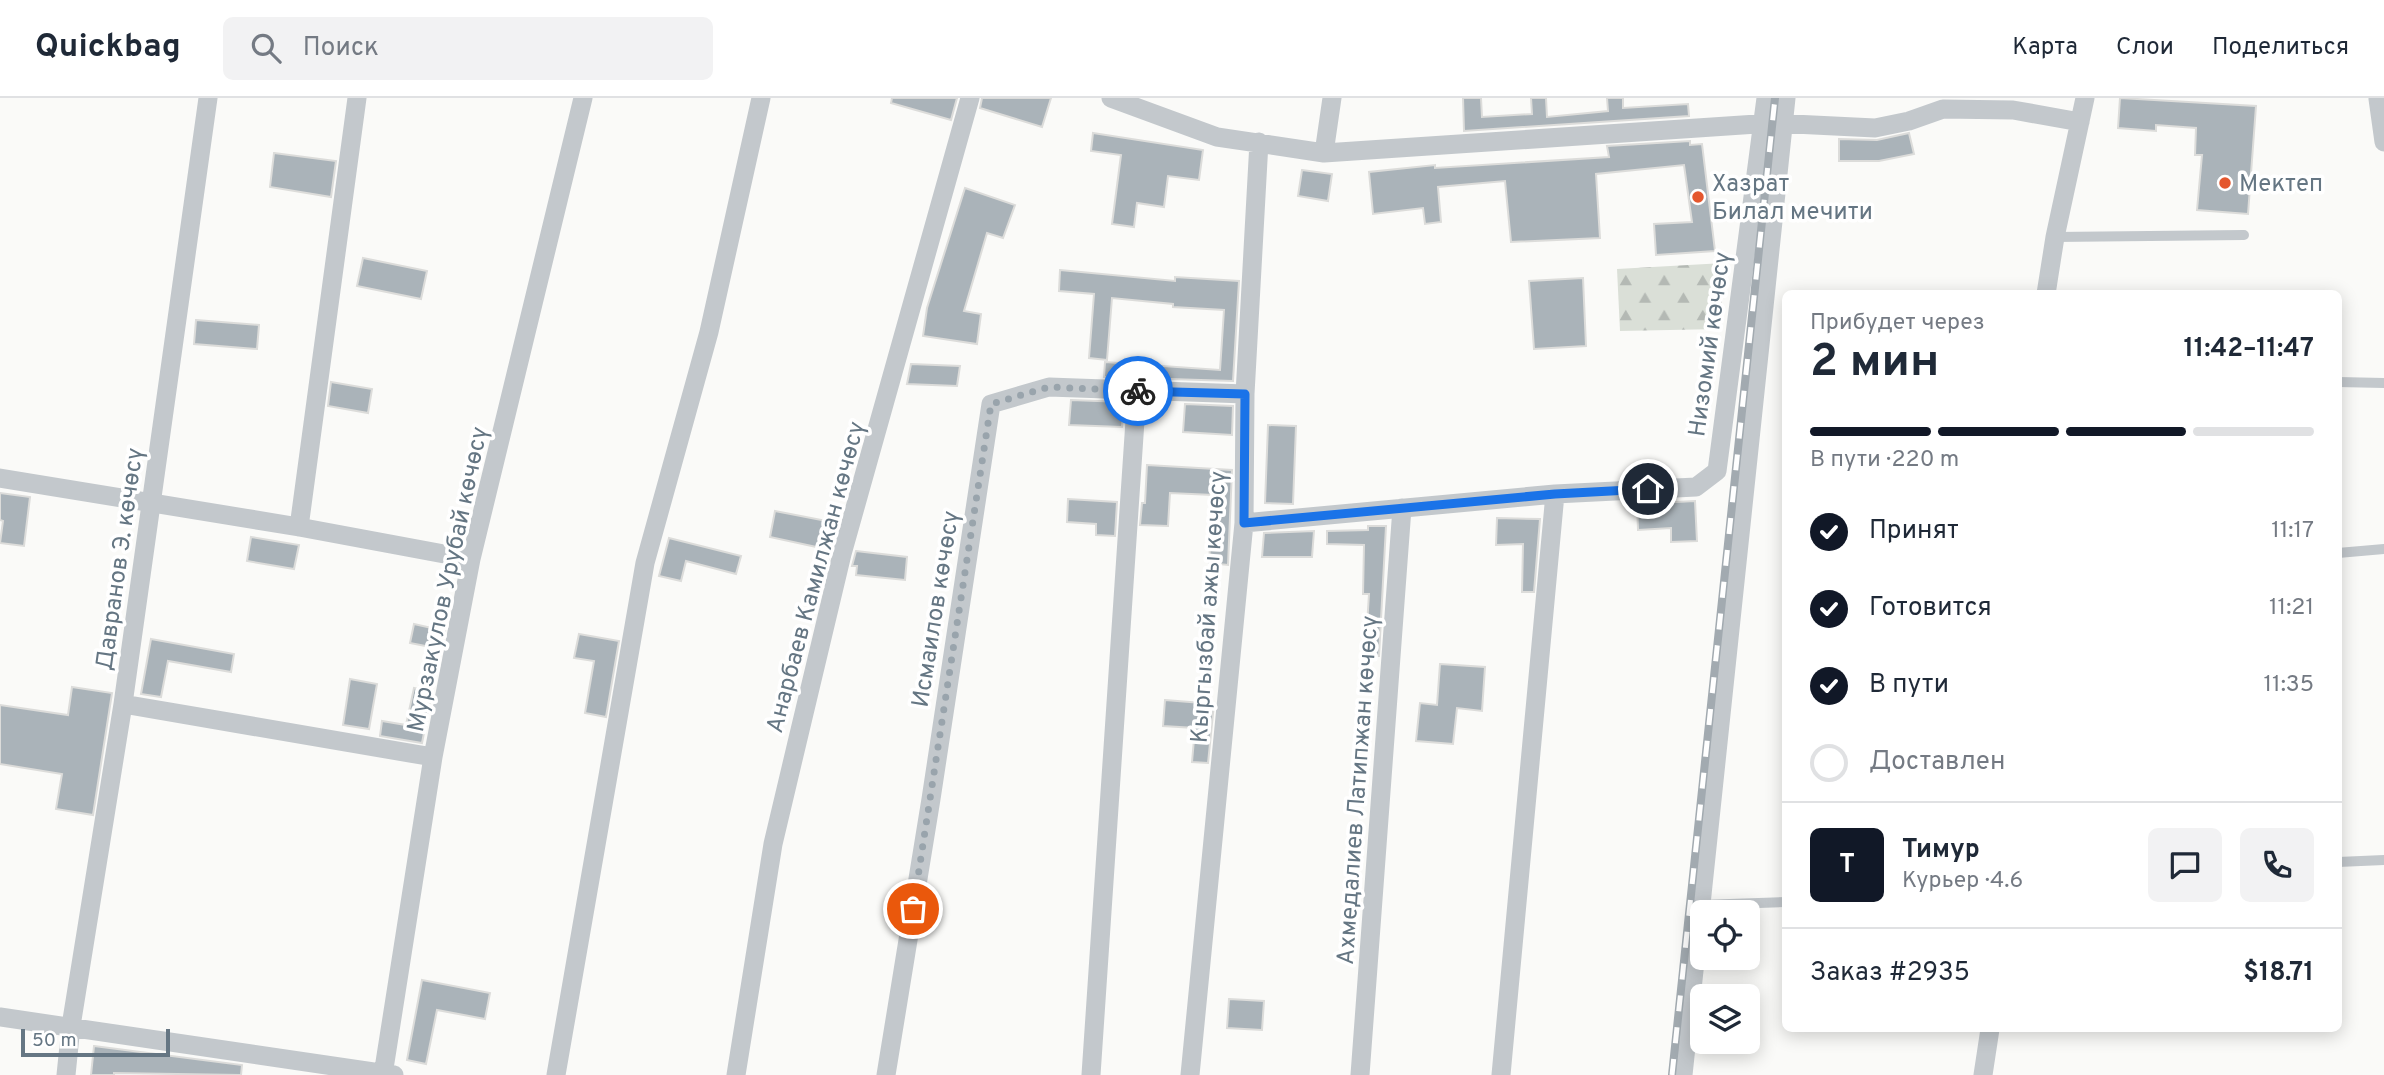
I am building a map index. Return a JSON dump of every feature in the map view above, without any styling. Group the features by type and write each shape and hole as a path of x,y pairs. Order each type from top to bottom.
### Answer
{"street":[{"name":"Давранов Э. көчөсү","path":"66,1075 71,1027 123,704 208,98"},
{"path":"299,527 357,98"},
{"name":"Мурзакулов Урубай көчөсү","path":"387,1074 433,757 471,559 583,98"},
{"path":"556,1075 645,563 709,332 761,98"},
{"name":"Анарбаев Камилжан көчөсү","path":"736,1075 773,844 842,554 970,98"},
{"path":"1111,98 1217,137 1324,153 1763,124 1875,128 1909,121 1943,109 2013,110 2080,122"},
{"path":"1324,153 1332,98"},
{"name":"Низомий көчөсү","path":"1555,494 1696,486 1717,471 1766,98"},
{"path":"1702,900 1786,98"},
{"path":"2047,290 2055,237 2085,98"},
{"path":"2371,98 2384,99"},
{"path":"2378,99 2384,142"},
{"name":"Кыргызбай ажы көчөсү","path":"1190,1075 1244,523 1245,394 1259,142"},
{"name":"Исмаилов көчөсү","path":"886,1075 991,404 1049,387 1245,394"},
{"path":"1091,1075 1137,391"},
{"path":"0,478 299,527 471,559"},
{"path":"1244,523 1555,494 1501,1075"},
{"name":"Ахмедалиев Латипжан көчөсү","path":"1360,1075 1402,508"},
{"path":"123,704 433,757"},
{"path":"1683,1075 1694,970"},
{"path":"0,1017 387,1074"},
{"path":"1983,1075 1990,1032"}],"lane":[{"path":"2055,237 2244,235"},
{"path":"2342,382 2384,383"},
{"path":"2342,553 2384,550"},
{"path":"2342,862 2384,860"},
{"path":"1760,903 1782,902"}],"green space":[{"path":"1724,263 1720,329 1620,331 1617,269"}],"building":[{"path":"892,98 957,98 951,120 891,103"},
{"path":"982,98 1051,98 1042,127 980,108"},
{"path":"1463,98 1481,98 1482,117 1532,114 1531,98 1546,98 1547,117 1608,111 1607,98 1623,98 1623,108 1688,104 1689,116 1464,131"},
{"name":"Мектеп","path":"2120,98 2256,106 2248,214 2197,210 2202,155 2195,155 2196,128 2156,125 2156,131 2118,128"},
{"path":"1093,133 1203,150 1199,180 1168,176 1164,207 1137,203 1134,227 1112,224 1121,155 1091,151"},
{"path":"1909,133 1914,154 1879,161 1839,161 1839,139 1877,140"},
{"path":"1690,141 1690,145 1702,144 1715,251 1656,255 1654,224 1692,222 1684,165 1596,174 1600,238 1511,242 1505,181 1438,187 1441,222 1425,224 1423,208 1373,214 1369,172 1435,165 1435,168 1609,157 1607,146"},
{"path":"274,153 336,161 331,197 270,187"},
{"path":"1302,170 1332,174 1328,201 1298,196"},
{"path":"965,188 1015,205 1003,238 987,233 964,311 981,314 977,344 923,336 927,308"},
{"path":"363,258 427,271 421,299 357,286"},
{"path":"1060,270 1175,281 1175,277 1239,281 1233,381 1104,377 1105,362 1220,370 1224,310 1173,307 1173,304 1112,298 1107,360 1089,358 1094,294 1059,291"},
{"path":"1583,278 1586,346 1534,349 1529,281"},
{"path":"196,320 259,325 257,349 194,344"},
{"path":"911,364 960,366 957,386 907,384"},
{"path":"331,382 372,389 368,413 328,406"},
{"path":"1071,400 1124,402 1122,427 1069,425"},
{"path":"1185,404 1233,406 1232,435 1183,432"},
{"path":"1268,425 1296,426 1293,504 1265,503"},
{"path":"1147,465 1232,470 1228,565 1209,563 1213,495 1170,493 1168,526 1140,525 1142,503 1145,503"},
{"path":"0,493 30,497 24,546 0,543 3,521 0,520"},
{"path":"1068,499 1117,502 1115,536 1096,535 1096,524 1067,522"},
{"path":"1695,501 1697,541 1671,542 1671,528 1638,530 1637,504"},
{"path":"775,511 837,523 828,561 817,559 819,548 770,537"},
{"path":"1497,518 1540,519 1534,592 1522,592 1523,544 1496,545"},
{"path":"1368,526 1386,526 1379,656 1365,656 1369,594 1363,594 1364,545 1327,544 1327,531 1368,530"},
{"path":"1314,531 1312,557 1262,557 1264,533"},
{"path":"251,537 299,545 294,569 247,561"},
{"path":"669,538 741,556 736,574 686,561 681,581 659,576"},
{"path":"856,551 907,557 905,580 856,575 857,566 852,566"},
{"path":"414,624 445,631 441,649 410,643"},
{"path":"579,634 619,641 606,717 585,713 594,661 574,658"},
{"path":"151,639 234,654 231,672 168,661 161,697 141,694"},
{"path":"1440,664 1485,667 1482,711 1457,708 1453,744 1416,741 1420,703 1437,705"},
{"path":"350,679 377,684 369,729 343,725"},
{"path":"72,687 112,693 93,815 56,809 62,774 0,764 0,705 68,715"},
{"path":"414,688 432,692 422,743 380,736 382,721 406,725"},
{"path":"1165,700 1214,704 1208,763 1192,762 1195,728 1163,726"},
{"path":"422,980 490,993 485,1019 437,1010 426,1064 407,1060"},
{"path":"1229,999 1264,1001 1262,1030 1227,1028"},
{"path":"94,1046 242,1065 241,1075 91,1075"}],"railway":[{"path":"1672,1075 1775,98"}],"way so far":[{"path":"913,909 991,404 1049,387 1138,391"}],"place":[{"name":"Мектеп","path":"2225,183"},
{"name":"Хазрат Билал мечити","path":"1698,197"}],"route":[{"path":"1138,391 1245,394 1244,523 1555,494 1648,489"}]}
